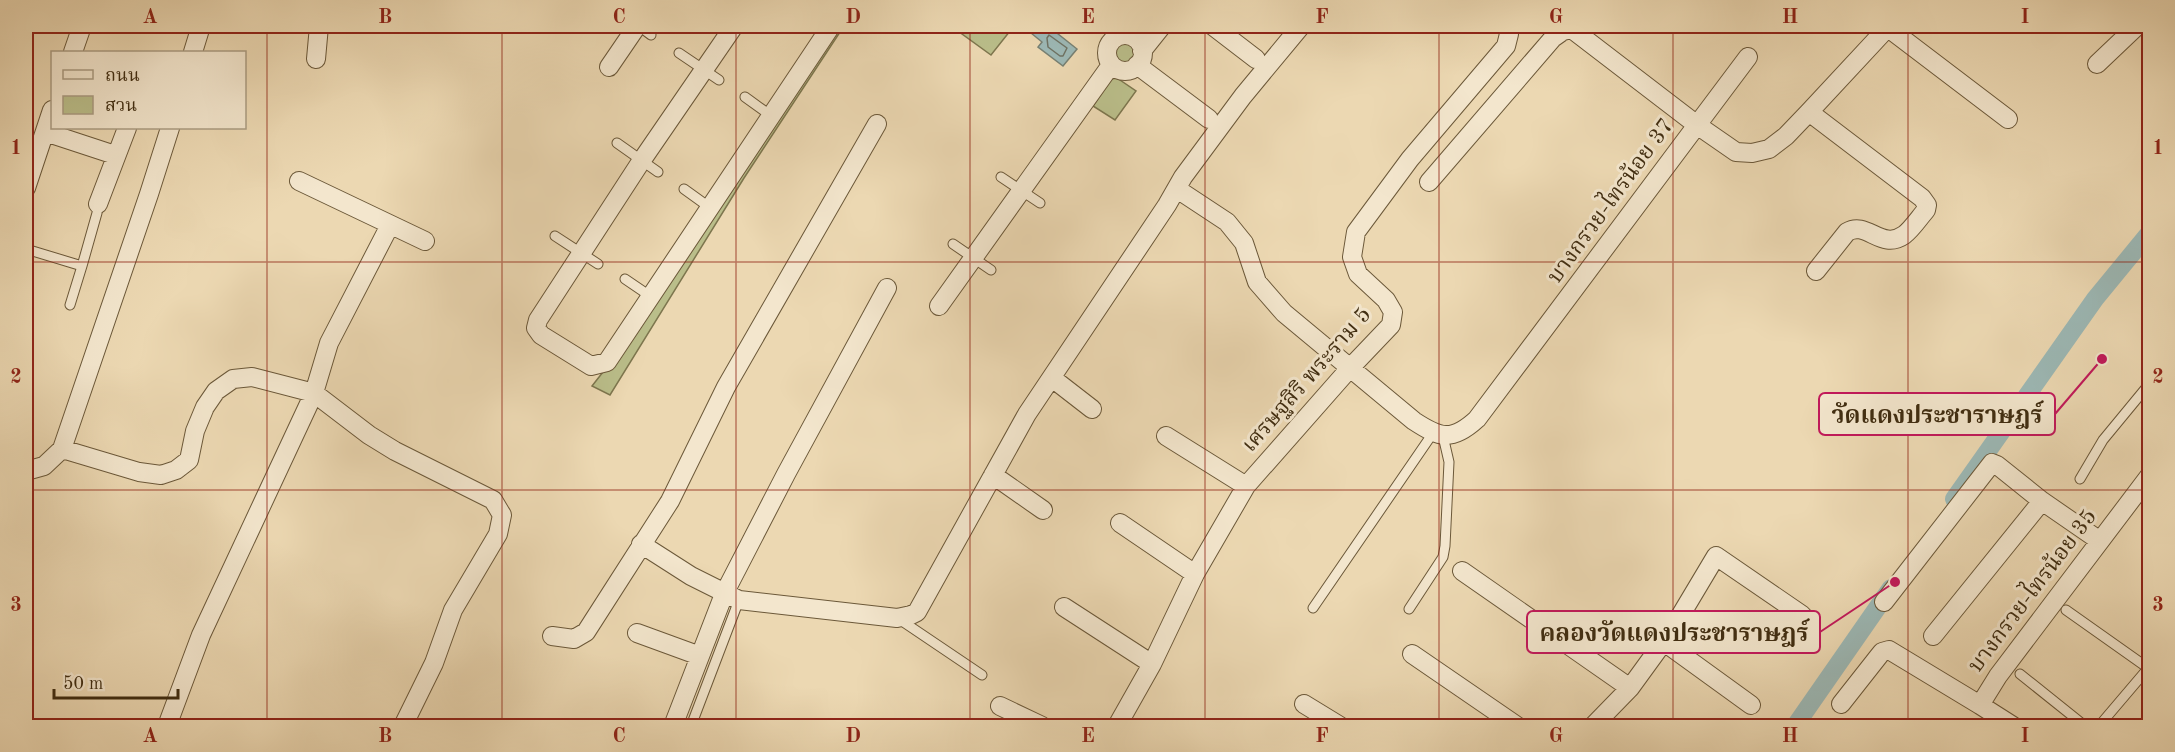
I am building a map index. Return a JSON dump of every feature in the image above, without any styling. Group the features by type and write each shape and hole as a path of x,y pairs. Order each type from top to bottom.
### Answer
{"street":[{"path":"73,51 82,26"},
{"path":"193,51 201,26"},
{"path":"316,58 319,26"},
{"path":"734,26 642,160 538,320 536,328 541,335 591,366 607,362 831,26"},
{"path":"1162,26 1140,58 1125,70 1112,65 1107,55 1109,45 1113,39 1125,31 1139,42 1140,58 1209,118"},
{"path":"1213,26 1256,59"},
{"path":"641,544 670,564 731,597 897,618 911,615 920,607 1027,414 1183,177 1243,96 1300,26"},
{"name":"เศรษฐสิริ พระราม 5","path":"1117,726 1152,663 1196,574 1246,486 1391,325 1393,312 1386,300 1358,274 1352,257 1356,232 1410,159 1506,46 1509,34 1506,26"},
{"path":"1888,26 2008,119"},
{"name":"บางกรวย-ไทรน้อย 37","path":"1438,434 1455,434 1466,429 1477,419 1697,125 1736,152 1752,153 1769,150 1786,136 1888,26"},
{"path":"2097,64 2137,26"},
{"path":"609,67 642,29"},
{"path":"1430,182 1553,38 1563,31 1571,29 1697,125 1748,57"},
{"path":"939,306 1112,65"},
{"path":"1809,112 1922,198 1927,205 1926,210 1905,235 1898,238 1879,239 1860,228 1853,228 1846,232 1816,271"},
{"path":"26,188 51,113"},
{"path":"552,636 574,639 586,632 670,501 726,387 877,124"},
{"path":"98,209 115,155 127,129"},
{"path":"26,471 44,466 62,449 170,129"},
{"path":"45,132 115,155"},
{"path":"299,181 425,241"},
{"path":"1177,189 1227,222 1244,243 1257,282 1284,313 1391,403 1438,434"},
{"path":"167,726 201,635 314,393 329,343 390,225"},
{"path":"673,726 700,656 731,597 786,474 887,288"},
{"path":"62,449 139,472 161,475 176,470 189,460 195,431 205,408 216,391 223,384 242,377 252,377 314,393 369,435 395,451 493,500 502,515 498,534 453,610 434,663 403,726"},
{"path":"1052,378 1092,409"},
{"path":"1166,436 1246,486"},
{"path":"1884,602 1992,464 1997,465 2042,501 2100,541"},
{"path":"993,475 1043,510"},
{"name":"บางกรวย-ไทรน้อย 35","path":"2013,726 1980,705 1998,676 2150,475"},
{"path":"1933,636 2042,501"},
{"path":"1120,524 1196,574"},
{"path":"1601,724 1664,642 1716,556 1802,615"},
{"path":"1462,572 1630,688"},
{"path":"1064,607 1152,663"},
{"path":"637,633 700,656"},
{"path":"1664,642 1751,705"},
{"path":"1841,704 1882,652 1889,650 1980,705"},
{"path":"1412,654 1517,726"},
{"path":"1304,704 1340,726"},
{"path":"1000,706 1042,726"}],"lane":[{"path":"679,53 718,80"},
{"path":"745,98 770,115"},
{"path":"617,144 658,172"},
{"path":"1001,177 1040,203"},
{"path":"684,189 709,207"},
{"path":"70,305 98,209"},
{"path":"555,236 598,264"},
{"path":"953,244 991,270"},
{"path":"26,249 82,266"},
{"path":"625,279 650,296"},
{"path":"2080,479 2103,440 2150,383"},
{"path":"1313,608 1438,434"},
{"path":"1409,609 1443,557 1445,546 1449,462 1438,434"},
{"path":"691,726 731,597"},
{"path":"2066,610 2149,667 2099,726"},
{"path":"897,618 982,675"},
{"path":"2020,674 2085,726"}],"green space":[{"path":"835,26 844,26 744,178 610,395 592,386 614,358"},
{"path":"951,26 1014,26 991,55"},
{"path":"1125,43 1132,46 1135,53 1132,60 1125,63 1118,60 1115,53 1118,46"},
{"path":"1117,78 1136,91 1115,120 1093,106 1111,79"}],"water":[{"path":"1037,26 1048,26 1077,49 1063,66 1038,47 1042,42 1031,33"}],"waterway":[{"path":"1954,499 2095,299 2150,232"},
{"path":"1795,726 1891,588"}],"place":[{"name":"วัดแดงประชาราษฎร์","path":"2102,359"},
{"name":"คลองวัดแดงประชาราษฎร์","path":"1895,582"}]}
